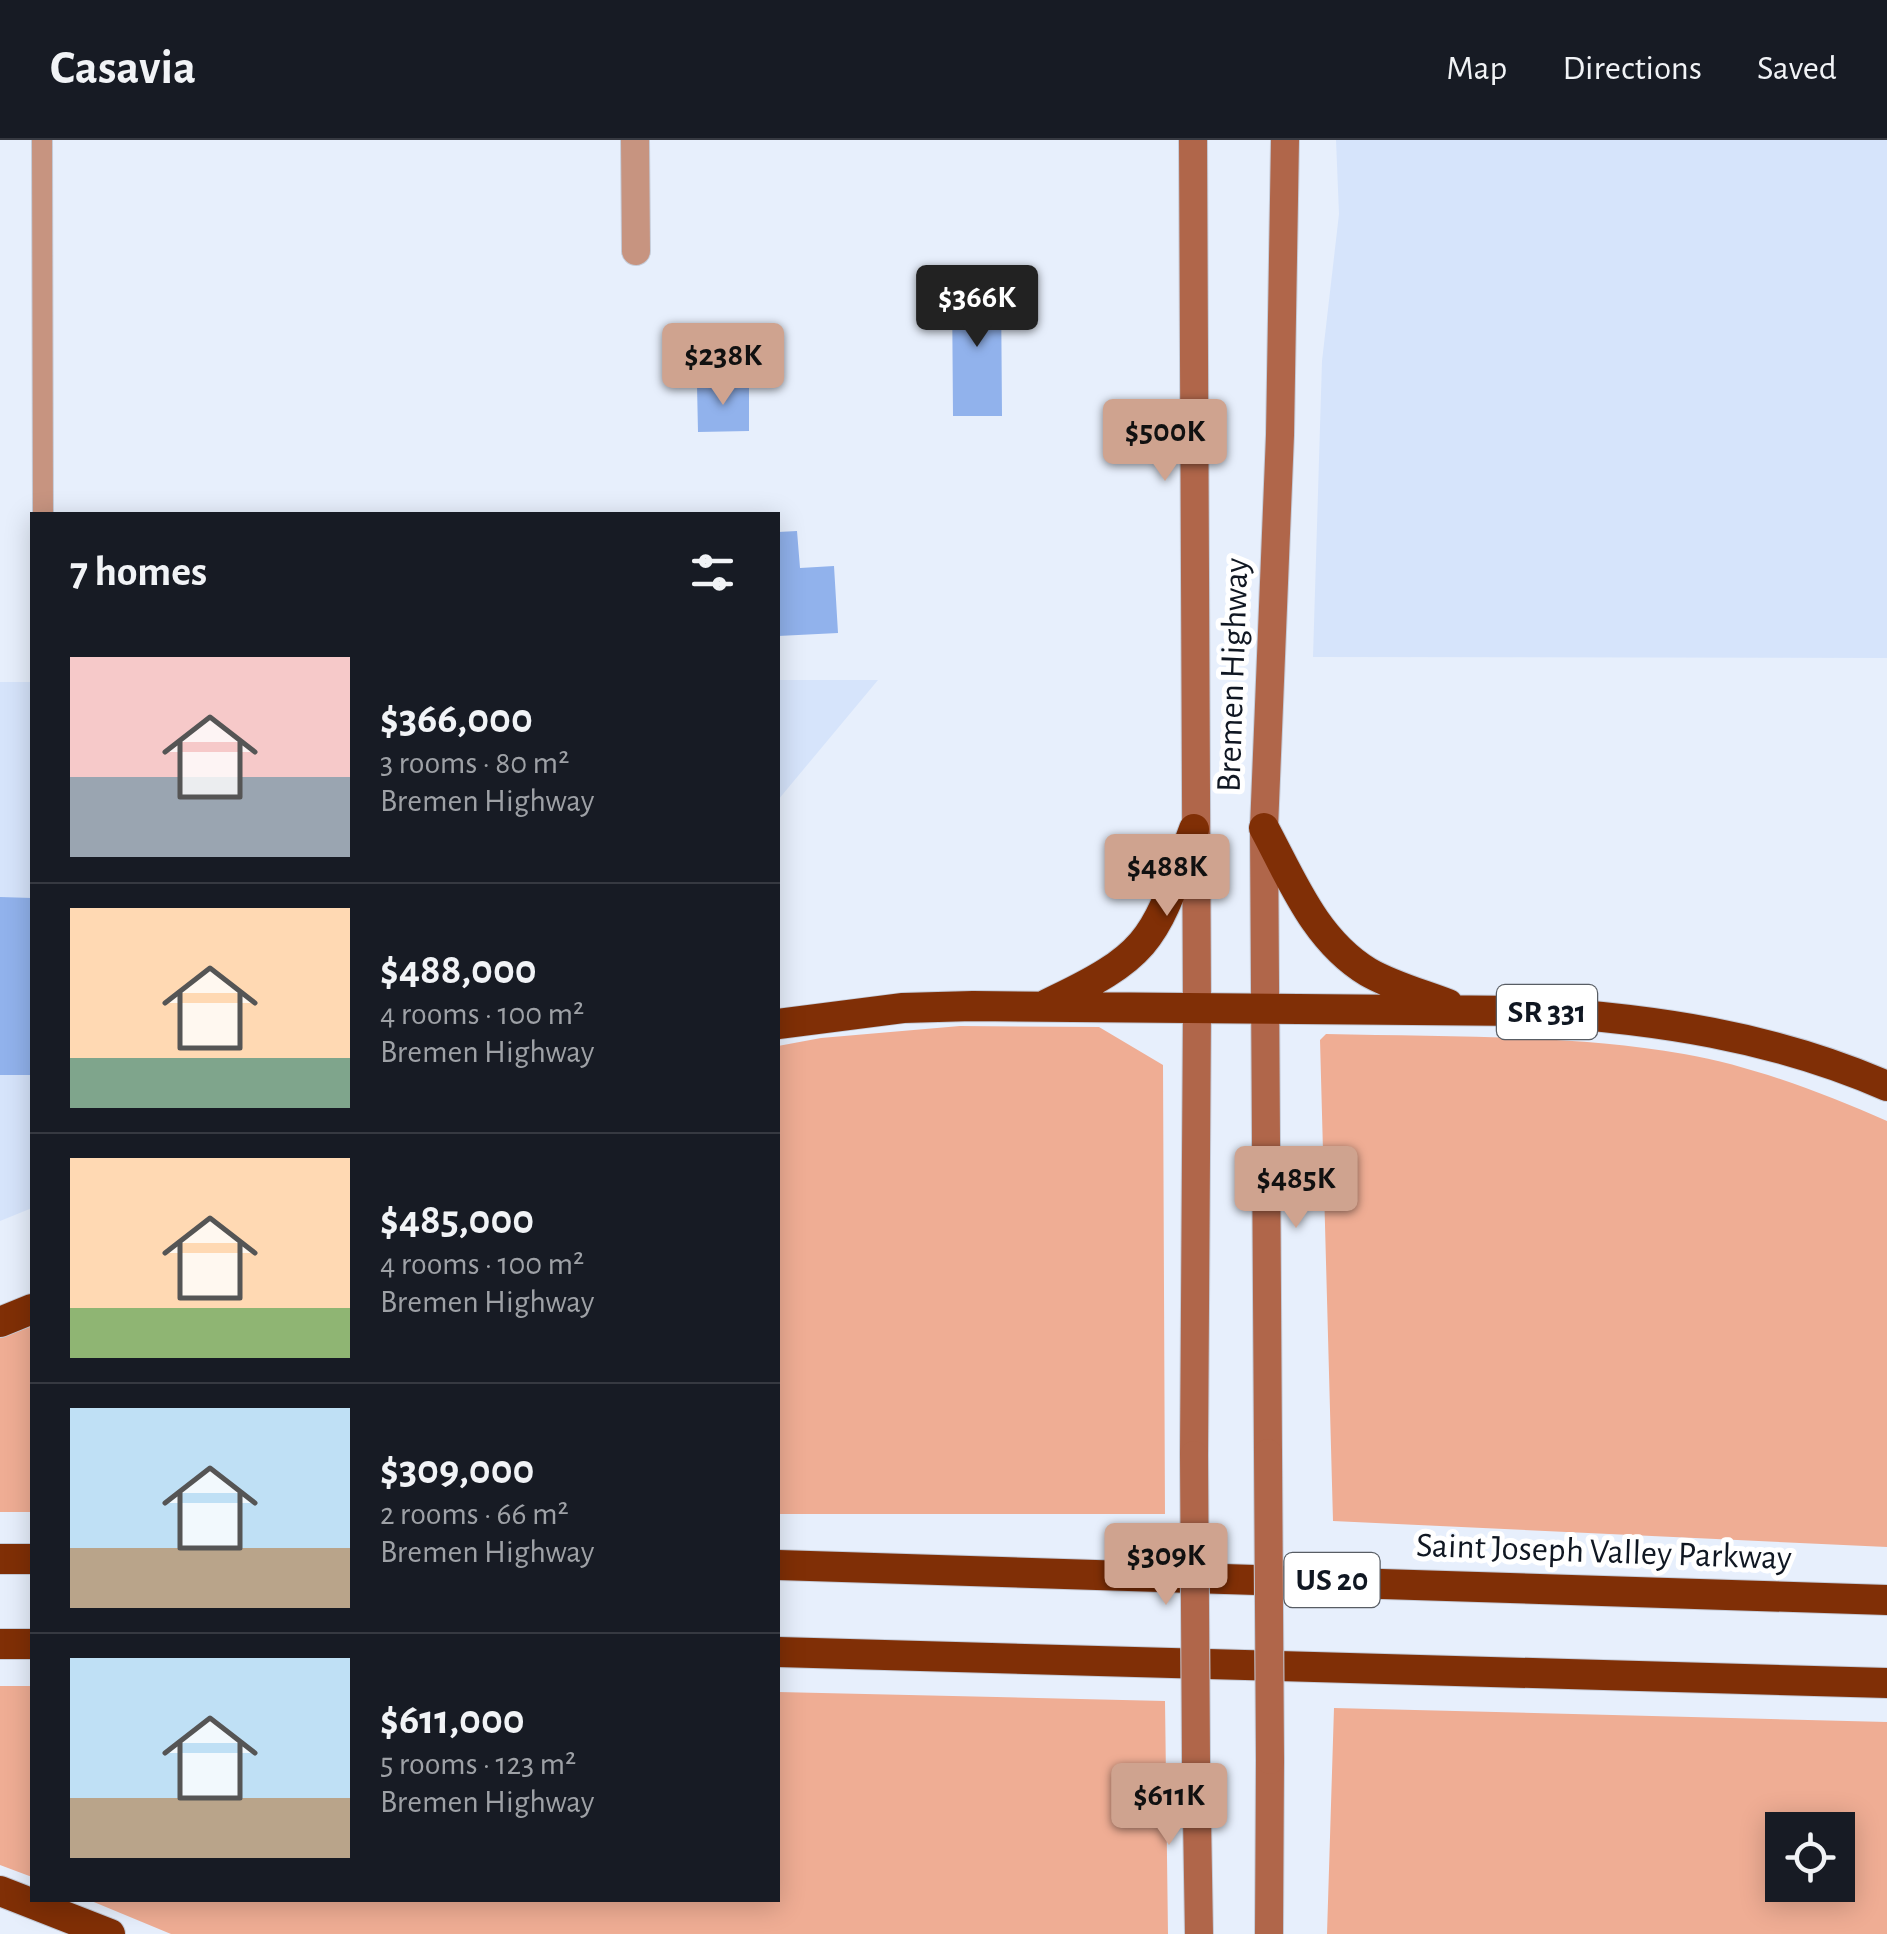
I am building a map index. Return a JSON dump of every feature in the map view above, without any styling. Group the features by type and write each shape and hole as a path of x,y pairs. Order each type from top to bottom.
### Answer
{"highway":[{"path":"1264,828 1313,920 1336,948 1370,973 1465,1010"},
{"path":"1040,1008 1105,977 1140,952 1161,918 1194,829"},
{"path":"780,1024 903,1008 1197,1009"},
{"name":"SR 331","path":"1197,1009 1465,1010 1610,1016 1765,1042 1887,1086"},
{"path":"0,1322 30,1310"},
{"path":"0,1558 30,1558"},
{"name":"Saint Joseph Valley Parkway","path":"780,1565 1887,1600"},
{"path":"0,1644 30,1644"},
{"path":"780,1652 1887,1683"},
{"path":"0,1891 110,1934"}],"main road":[{"name":"Bremen Highway","path":"1194,140 1194,1455 1199,1934"},
{"name":"Bremen Highway","path":"1270,1934 1264,828 1280,435 1285,140"}],"street":[{"path":"635,140 636,251"}],"lane":[{"path":"42,140 42,512"}],"shaded area":[{"path":"1336,140 1887,140 1887,658 1313,657 1322,361 1339,214"},
{"path":"780,680 878,680 780,798"},
{"path":"0,682 30,682 30,1209 0,1221"},
{"path":"960,1026 1099,1027 1163,1065 1165,1514 780,1514 780,1046 821,1038"},
{"path":"1326,1034 1550,1040 1684,1054 1787,1081 1887,1121 1887,1547 1333,1521 1320,1040"},
{"path":"30,1327 30,1512 0,1512 0,1338"},
{"path":"0,1686 30,1686 30,1876 0,1865"},
{"path":"780,1692 1165,1701 1168,1934 171,1934 94,1902 780,1902"},
{"path":"1334,1708 1887,1722 1887,1934 1327,1934"}],"building":[{"path":"1001,284 1002,416 953,416 952,285"},
{"path":"697,385 749,385 749,431 698,432"},
{"path":"797,531 800,568 834,566 838,633 780,636 780,532"},
{"path":"0,897 30,898 30,1075 0,1075"}]}
